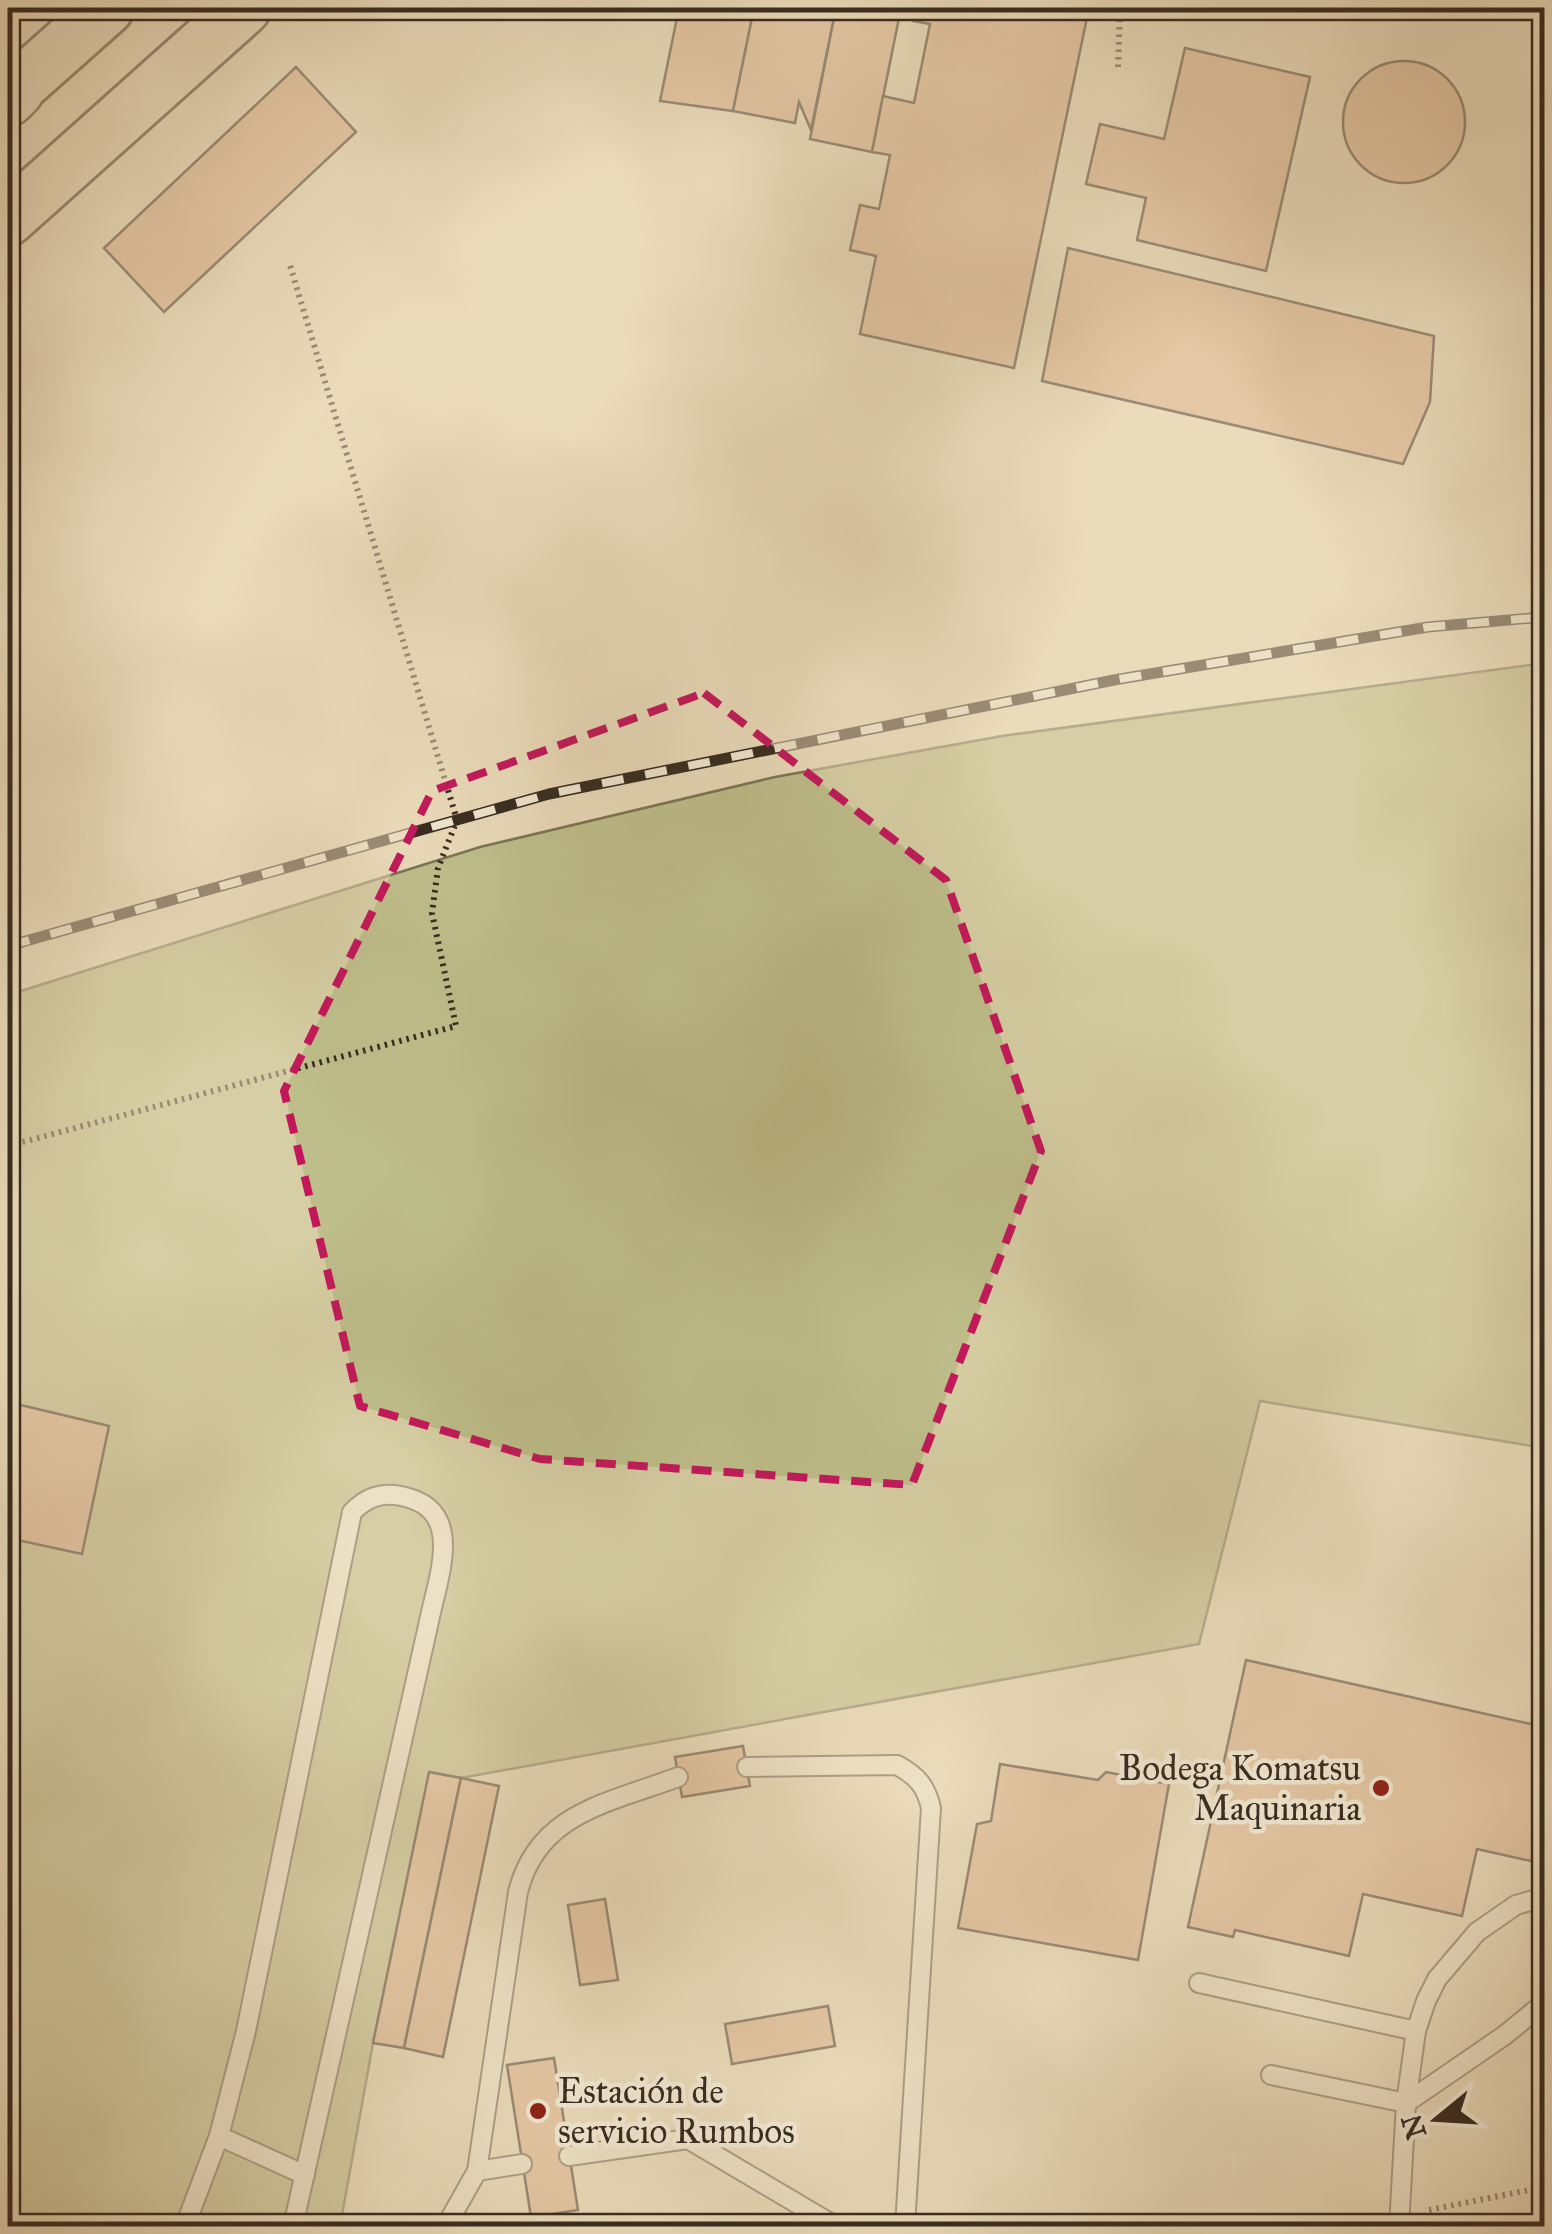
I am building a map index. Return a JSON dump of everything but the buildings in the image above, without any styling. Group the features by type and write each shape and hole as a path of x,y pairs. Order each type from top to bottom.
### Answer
{"main road":[{"path":"10,95 108,8"},
{"path":"8,219 244,8"}],"lane":[{"path":"185,2226 219,2136 246,2031 352,1512 375,1496 406,1497 433,1510 445,1531 428,1626 293,2226"},
{"path":"747,1768 897,1765 914,1774 927,1791 931,1808 905,2226"},
{"path":"446,2226 477,2171 518,1892 530,1855 556,1827 574,1817 678,1777"},
{"path":"1399,2221 1406,2103 1416,2031 1437,1980 1477,1932 1498,1914 1544,1897"},
{"path":"1199,1983 1416,2031"},
{"path":"1271,2075 1406,2103 1544,2004"},
{"path":"219,2136 305,2175"},
{"path":"569,2156 688,2139 835,2226"},
{"path":"477,2171 522,2164"}],"path":[{"path":"1118,67 1120,8"},
{"path":"8,1146 456,1026 432,914 438,868 457,820 289,262"},
{"path":"1349,2226 1399,2221 1544,2186"}],"highlighted area":[{"path":"704,693 946,880 1041,1151 912,1485 540,1459 360,1406 284,1091 432,791"}],"green space":[{"path":"1544,663 1544,1448 1260,1401 1199,1644 461,1778 430,1772 373,2043 340,2226 8,2226 8,995 480,847 775,777 1002,736"}],"railway":[{"path":"8,946 549,794 1114,680 1428,627 1544,617"}],"place":[{"name":"Bodega Komatsu Maquinaria","path":"1381,1788"},
{"name":"Estación de servicio Rumbos","path":"538,2111"}]}
